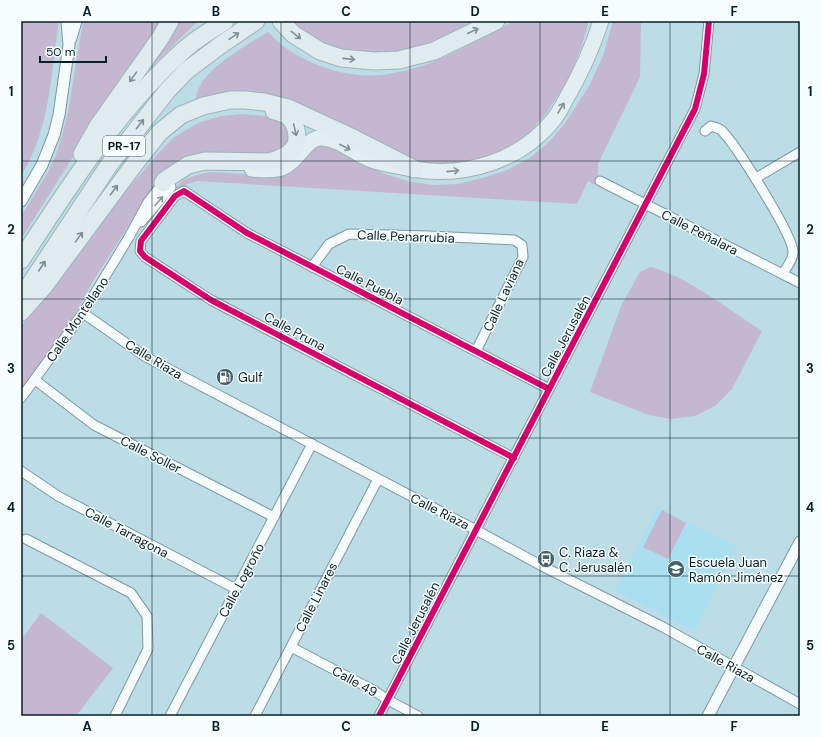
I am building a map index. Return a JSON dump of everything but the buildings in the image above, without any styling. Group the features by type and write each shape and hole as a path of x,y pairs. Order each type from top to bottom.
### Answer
{"highway":[{"path":"51,214 98,126 161,37 170,21"},
{"path":"139,95 171,52 203,21"},
{"name":"PR-17","path":"21,260 88,161 139,95 186,48 225,21"},
{"name":"PR-17","path":"21,298 109,165 167,91 186,71 256,21"},
{"path":"281,21 293,34 312,47 341,58 374,61 399,60 434,51 496,21"},
{"path":"132,166 177,125 206,110 230,105 257,107 282,113 289,117 296,126 297,144 293,150 285,156 278,160 268,162 205,161 188,165 165,180 173,187 176,180 190,172 206,168 225,167 269,170 283,167 298,156 311,141 322,138 339,144 370,159 414,169 450,172 488,165 519,150 538,135 555,118 576,82 590,53 601,21"},
{"path":"21,312 45,285 132,166 160,132 181,115 203,106 230,100 245,100 264,102 288,108 353,138 414,169"}],"street":[{"path":"21,201 42,165 54,135 59,115 68,45 68,21"},
{"path":"68,45 76,21"},
{"name":"Calle Jerusalén","path":"379,716 695,109 704,74 709,21"},
{"path":"705,131 711,126 721,129 756,178 789,238 793,252 791,262 783,274"},
{"path":"756,178 799,155"},
{"name":"Calle Peñalara","path":"600,181 800,283"},
{"name":"Calle Montellano","path":"21,398 83,313 129,237 148,202 173,187"},
{"name":"Calle Puebla","path":"173,187 247,233 549,389"},
{"name":"Calle Pruna","path":"173,187 175,196 141,241 140,251 145,257 211,300 514,458"},
{"name":"Calle Penarrubia","path":"312,267 329,244 349,234 514,240"},
{"name":"Calle Laviana","path":"476,351 523,257 522,245 514,240"},
{"name":"Calle Riaza","path":"83,313 146,357 476,530 549,570 663,627 800,704"},
{"name":"Calle Soller","path":"35,380 94,424 274,517"},
{"name":"Calle Logroño","path":"170,716 312,444"},
{"name":"Calle Tarragona","path":"21,471 58,496 236,589"},
{"name":"Calle Linares","path":"255,716 378,479"},
{"path":"26,539 132,593 147,616 148,649 115,716"},
{"path":"708,716 800,542"},
{"name":"Calle 49","path":"291,647 373,690 418,716"}],"shaded area":[{"path":"21,21 59,21 44,121 31,158 21,176"},
{"path":"83,21 161,21 103,109 21,239 21,216 48,172 56,155 62,136 68,112"},
{"path":"174,21 198,21 151,67 148,66"},
{"path":"481,21 411,53 365,53 343,49 322,42 300,29 292,22"},
{"path":"514,21 589,21 581,48 568,80 546,114 530,132 503,153 467,165 424,167 304,108 195,102 200,86 214,69 231,55 268,32 283,46 319,66 347,73 374,75 405,71 437,60"},
{"path":"613,21 641,21 640,77 598,164 598,176 595,185 588,181 577,204 197,181 185,185 169,195 183,180 197,175 209,172 261,175 312,147 321,145 347,154 383,173 407,181 432,185 458,184 507,170 531,157 550,141 565,123 589,86 603,56"},
{"path":"242,114 265,116 287,122 294,138 282,154 208,159 145,200 92,283 74,316 21,391 21,327 42,297 108,212 173,138 198,123 220,116"},
{"path":"650,267 664,271 693,285 762,331 732,389 715,406 695,416 671,419 649,415 590,392 621,306 640,272"},
{"name":"Escuela Juan Ramón Jiménez","path":"657,507 737,547 695,631 615,591"},
{"path":"662,510 686,523 668,559 643,547"},
{"path":"41,613 113,668 76,716 21,716 21,640"}],"cycle path":[{"path":"379,716 695,109 704,74 709,21"},
{"path":"514,458 211,300 145,257 140,251 141,241 175,196 184,191 247,233 549,389"}],"place":[{"name":"Gulf","path":"225,377"},
{"name":"C. Riaza & C. Jerusalén","path":"546,559"},
{"name":"Escuela Juan Ramón Jiménez","path":"676,569"}]}
